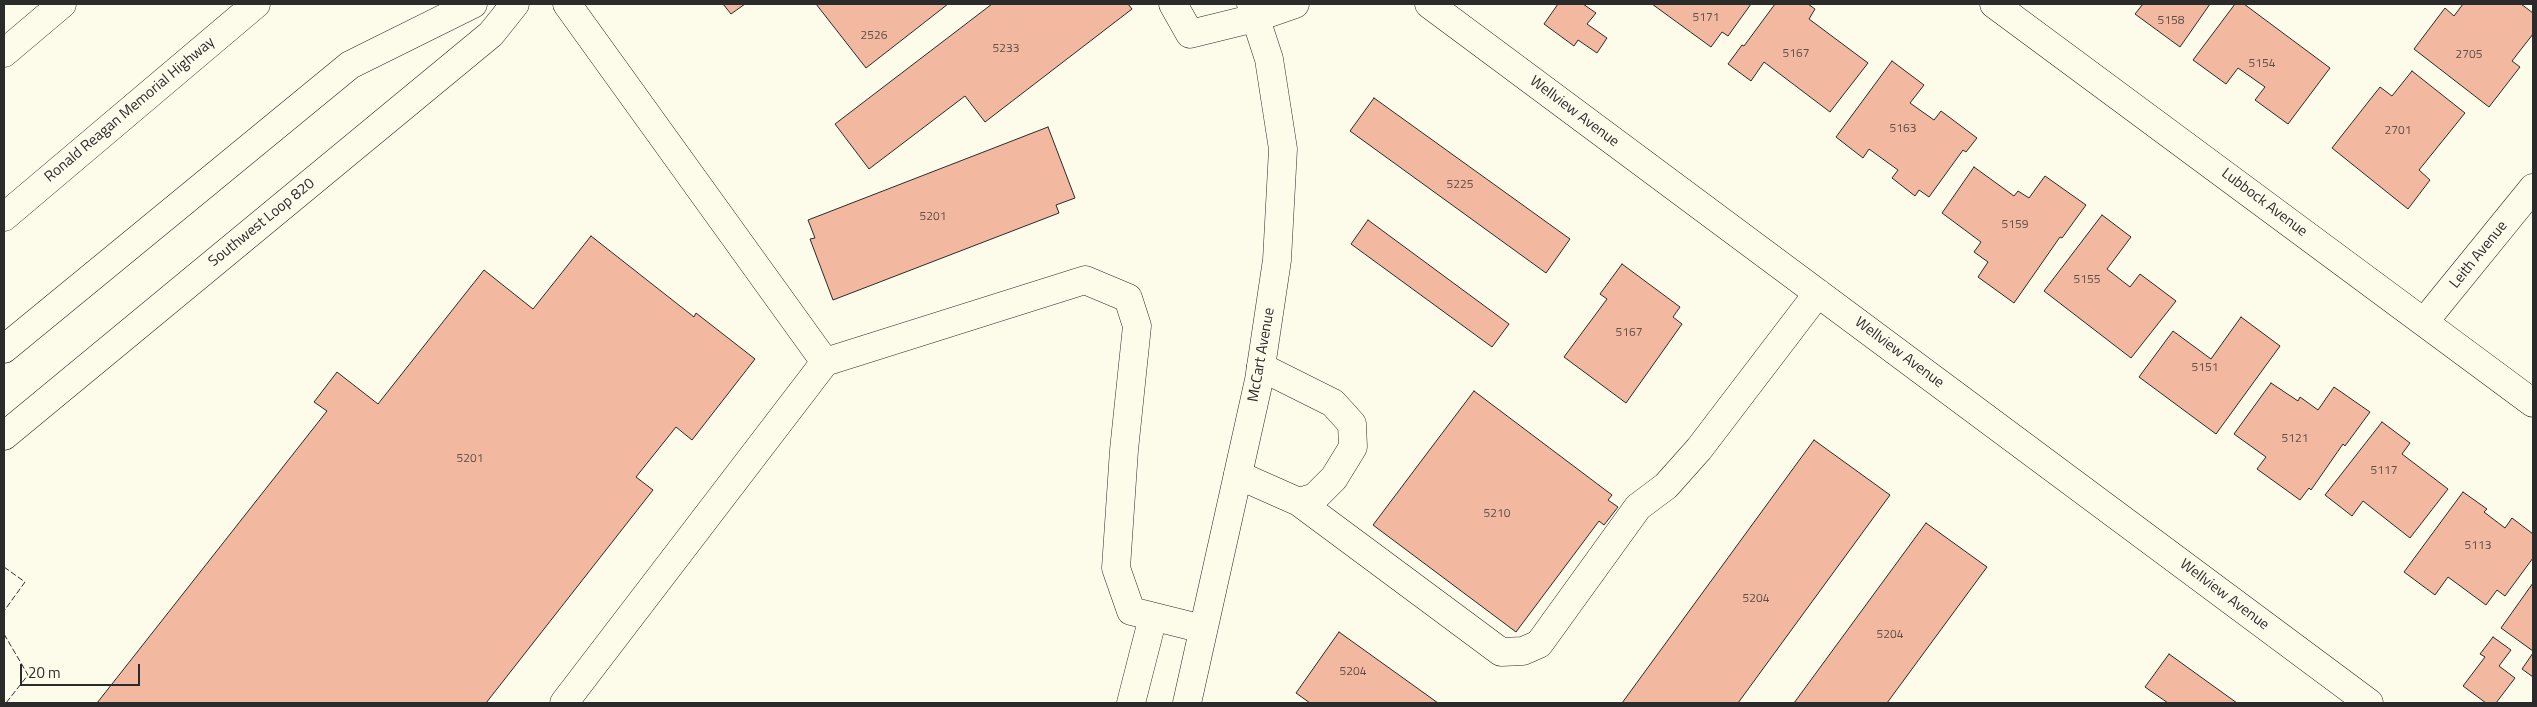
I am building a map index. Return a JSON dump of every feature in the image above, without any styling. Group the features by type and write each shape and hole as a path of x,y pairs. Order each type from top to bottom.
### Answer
{"main road":[{"path":"4,53 62,4"},
{"name":"Ronald Reagan Memorial Highway","path":"4,216 256,4"},
{"path":"4,349 350,65 473,4"},
{"name":"Southwest Loop 820","path":"4,436 491,34 515,4"},
{"path":"566,4 825,362"},
{"path":"1173,4 1190,34 1253,11 1295,4"},
{"name":"Wellview Avenue","path":"1429,4 2368,703"},
{"name":"Lubbock Avenue","path":"1994,4 2533,403"},
{"name":"McCart Avenue","path":"1187,703 1261,367 1277,260 1283,149 1269,59 1253,11"},
{"name":"Leith Avenue","path":"2424,322 2533,188"},
{"path":"564,703 825,362 1085,280 1128,298 1137,326 1124,450 1116,568 1131,611 1203,629"},
{"path":"1238,474 1299,502 1501,652 1523,651 1539,644 1638,507 1666,486 1699,449 1818,293"},
{"path":"1261,367 1333,403 1352,424 1353,447 1334,478 1315,497 1299,502"},
{"path":"1131,703 1153,617"}],"building":[{"path":"723,4 745,4 731,14"},
{"path":"816,4 948,4 866,68"},
{"path":"992,4 1128,4 1132,9 985,122 965,96 869,169 835,124"},
{"path":"1558,4 1583,4 1596,13 1587,24 1607,38 1597,53 1578,40 1574,46 1544,24"},
{"path":"1652,4 1751,4 1728,36 1722,32 1711,47"},
{"path":"1775,4 1808,4 1815,9 1809,19 1868,63 1830,112 1764,62 1751,81 1728,64"},
{"path":"2143,4 2210,4 2180,47 2135,14"},
{"path":"2235,4 2244,4 2330,68 2288,124 2255,100 2265,87 2238,68 2226,84 2193,60"},
{"path":"2463,4 2521,4 2533,13 2533,34 2512,61 2520,67 2489,107 2414,49 2445,8 2454,16"},
{"path":"1892,61 1924,85 1910,103 1934,120 1941,111 1977,138 1966,152 1963,150 1929,197 1919,190 1915,196 1892,178 1898,170 1869,149 1863,158 1836,137"},
{"path":"2412,71 2465,113 2419,170 2430,180 2408,209 2332,148 2380,87 2392,96"},
{"path":"1374,98 1570,239 1546,273 1350,131"},
{"path":"1048,127 1075,198 1056,205 1059,213 833,300 810,239 815,238 808,220"},
{"path":"1974,167 2014,196 2018,191 2029,198 2045,176 2086,205 2062,238 2060,237 2014,303 1978,277 1988,262 1974,252 1981,242 1942,213"},
{"path":"2102,215 2131,237 2107,269 2130,287 2140,274 2176,301 2131,358 2044,291"},
{"path":"1368,220 1509,324 1492,347 1351,244"},
{"path":"591,236 694,317 696,313 755,359 692,440 676,427 636,477 653,490 486,703 97,703 327,411 314,402 337,372 378,404 484,270 533,309"},
{"path":"1622,264 1680,307 1673,317 1682,324 1626,403 1564,357 1607,299 1600,294"},
{"path":"2241,317 2280,346 2216,434 2139,377 2173,331 2211,359"},
{"path":"2271,383 2298,401 2300,397 2318,410 2334,387 2370,412 2345,446 2343,444 2311,490 2309,488 2300,500 2257,469 2266,457 2234,434"},
{"path":"1474,391 1612,495 1608,500 1618,507 1604,525 1599,521 1516,632 1373,525"},
{"path":"2382,422 2410,443 2402,454 2448,489 2410,538 2363,501 2352,516 2325,495"},
{"path":"1814,440 1890,495 1738,703 1622,703"},
{"path":"2463,492 2487,509 2484,512 2505,528 2512,518 2533,534 2533,558 2505,596 2497,590 2486,605 2448,577 2435,595 2404,572"},
{"path":"1926,523 1987,567 1887,703 1794,703"},
{"path":"2533,583 2533,651 2501,628"},
{"path":"1339,632 1438,703 1310,703 1296,693"},
{"path":"2493,637 2511,650 2499,666 2515,678 2496,703 2486,703 2463,686 2485,657 2480,654"},
{"path":"2533,653 2533,677 2522,669"},
{"path":"2169,654 2237,703 2168,703 2145,687"}],"fence":[{"path":"4,567 25,582 4,611"},
{"path":"4,634 28,675 6,703"}]}
